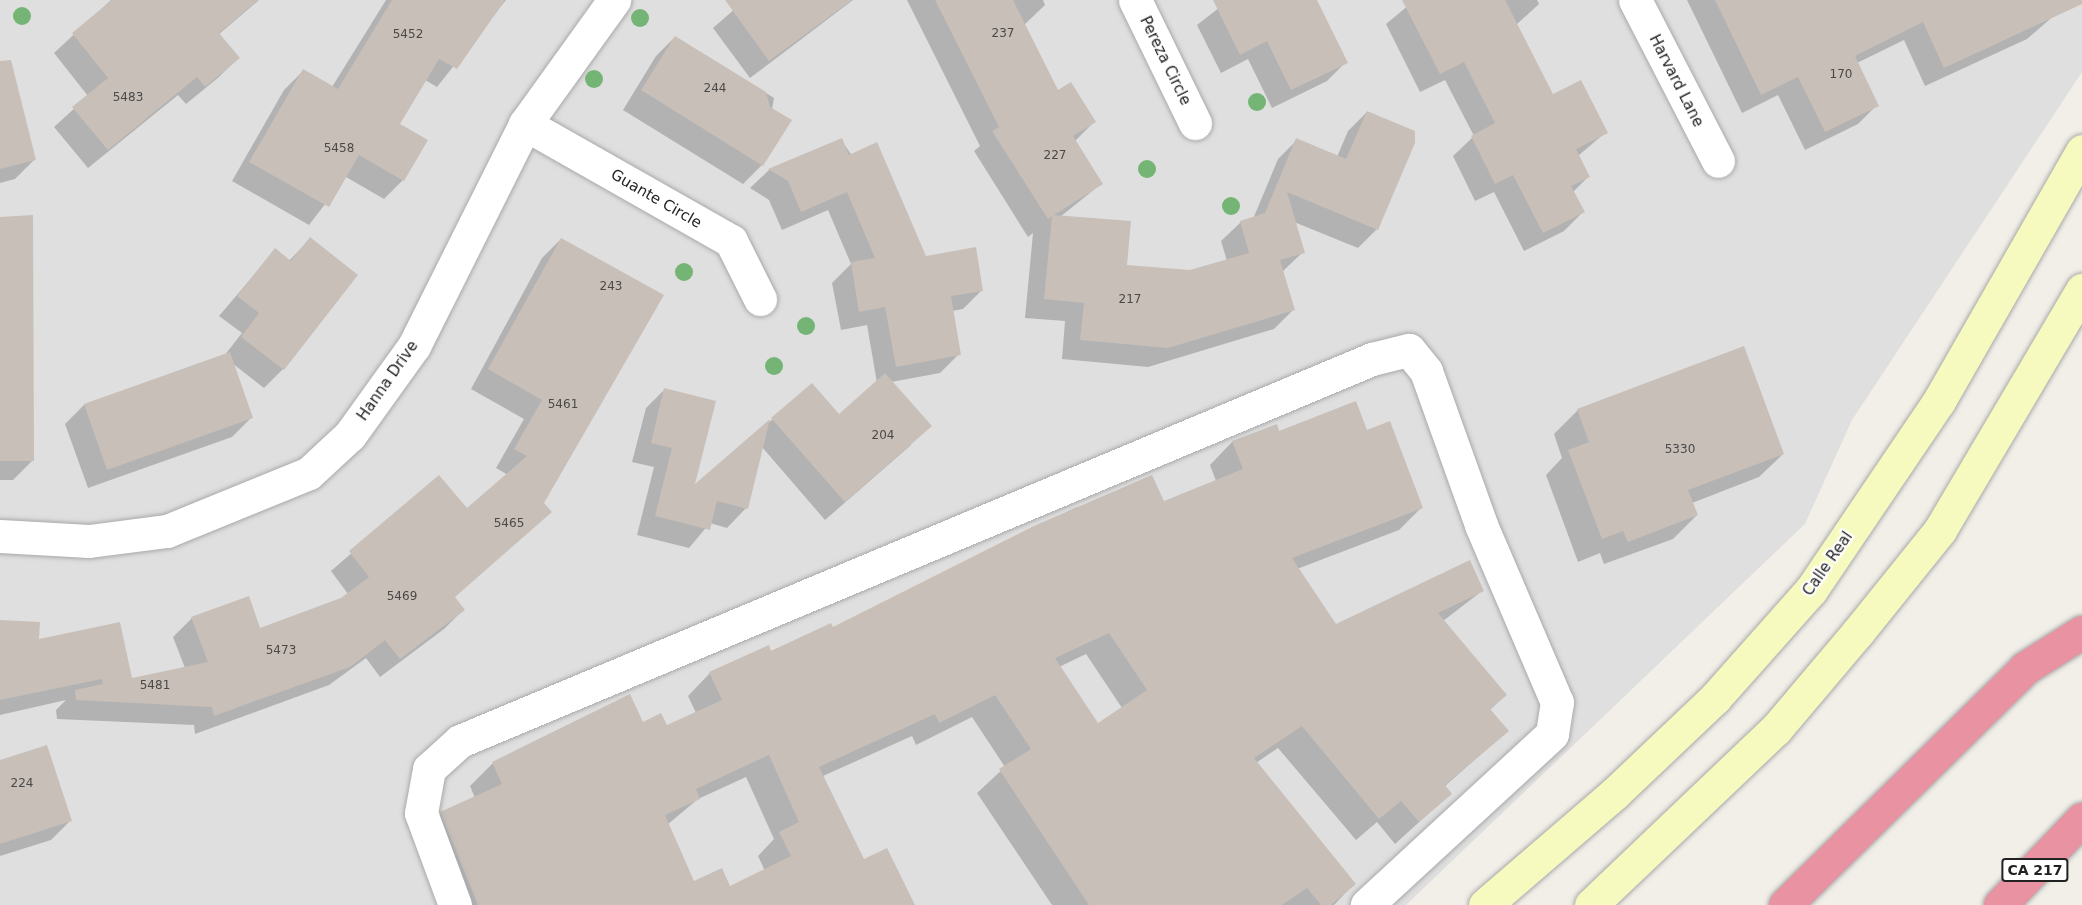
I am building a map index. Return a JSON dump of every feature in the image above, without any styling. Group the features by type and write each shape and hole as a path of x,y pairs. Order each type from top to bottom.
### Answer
{"highway":[{"path":"1785,905 2025,668 2082,632"},
{"name":"CA 217","path":"2000,905 2078,827"}],"main road":[{"name":"Calle Real","path":"1485,905 1615,793 1729,684 1811,590 1940,400 2082,151"},
{"path":"1591,905 1776,729 1940,530 2082,290"}],"street":[{"name":"Hanna Drive","path":"0,536 89,541 167,531 309,474 350,435 414,346 525,124 614,0"},
{"name":"Pereza Circle","path":"1135,0 1195,123"},
{"name":"Harvard Lane","path":"1635,0 1718,161"},
{"name":"Guante Circle","path":"525,124 731,241 759,299"},
{"path":"455,905 421,813 429,769 460,741 1361,363 1409,350 1426,371 1481,525 1557,702 1552,734 1367,905"}],"shaded area":[{"path":"0,0 2082,0 2082,72 1852,420 1805,524 1406,905 0,905"}],"building":[{"path":"112,0 258,0 219,33 240,58 205,87 197,77 108,150 72,107 108,78 72,33"},
{"path":"392,0 505,0 457,69 439,59 400,124 428,140 404,181 359,155 329,207 249,162 303,69 338,89"},
{"path":"725,0 852,0 769,61"},
{"path":"935,0 1013,0 1058,90 1071,82 1096,122 1073,136 1103,184 1054,215 1131,221 1127,265 1190,270 1249,253 1240,221 1265,213 1296,138 1346,159 1367,111 1415,131 1415,143 1378,230 1287,192 1305,253 1280,260 1295,310 1168,348 1080,340 1084,303 1044,299 1052,216 1048,219 992,131 999,127"},
{"path":"1213,0 1317,0 1348,63 1291,90 1267,41 1240,55"},
{"path":"1402,0 1505,0 1553,94 1581,80 1608,133 1576,149 1590,177 1571,186 1585,212 1543,233 1513,175 1495,184 1471,136 1495,123 1464,62 1440,74"},
{"path":"1715,0 2082,0 2082,4 1944,68 1923,22 1855,56 1879,106 1825,132 1798,77 1761,95"},
{"path":"675,36 766,92 770,107 792,120 763,166 641,90"},
{"path":"11,60 36,160 0,169 0,61"},
{"path":"842,138 849,155 877,142 926,256 976,247 983,291 951,296 961,355 896,367 885,307 859,312 851,262 875,258 847,192 801,212 788,181 768,169"},
{"path":"33,215 34,461 0,461 0,217"},
{"path":"310,237 358,275 284,370 241,337 259,313 237,296 275,248 291,261"},
{"path":"561,238 664,295 544,503 552,512 455,597 465,610 400,659 385,640 350,667 214,716 212,707 76,700 75,690 103,684 102,679 0,700 0,620 40,622 39,639 120,622 132,678 208,662 191,617 249,596 260,628 341,598 369,577 349,551 439,475 467,508 527,456 514,449 542,400 488,369"},
{"path":"1744,346 1784,454 1688,490 1698,515 1628,542 1623,531 1602,539 1568,450 1589,442 1577,409"},
{"path":"230,352 253,418 107,470 84,404"},
{"path":"885,373 932,426 845,502 771,418 812,383 839,414"},
{"path":"664,388 716,401 695,484 770,419 748,509 717,501 710,530 655,516 672,448 651,443"},
{"path":"1356,401 1367,430 1390,421 1423,508 1292,558 1336,624 1470,560 1484,591 1438,613 1507,695 1490,709 1509,731 1445,785 1452,794 1419,822 1401,801 1379,819 1302,726 1254,758 1356,884 1331,905 1321,905 1307,888 1282,905 1089,905 999,769 1031,749 995,695 939,723 935,714 819,767 864,859 887,848 915,905 478,905 440,812 502,784 492,762 630,694 643,722 661,713 667,725 722,700 709,672 769,645 771,651 831,623 833,627 1034,526 1152,475 1164,501 1243,469 1232,441 1277,424 1279,431","holes":["1109,633 1147,690 1098,723 1055,658","769,755 799,822 779,832 791,856 730,886 722,868 694,881 665,815 700,799 696,789"]},
{"path":"47,745 72,821 0,844 0,760"}]}
